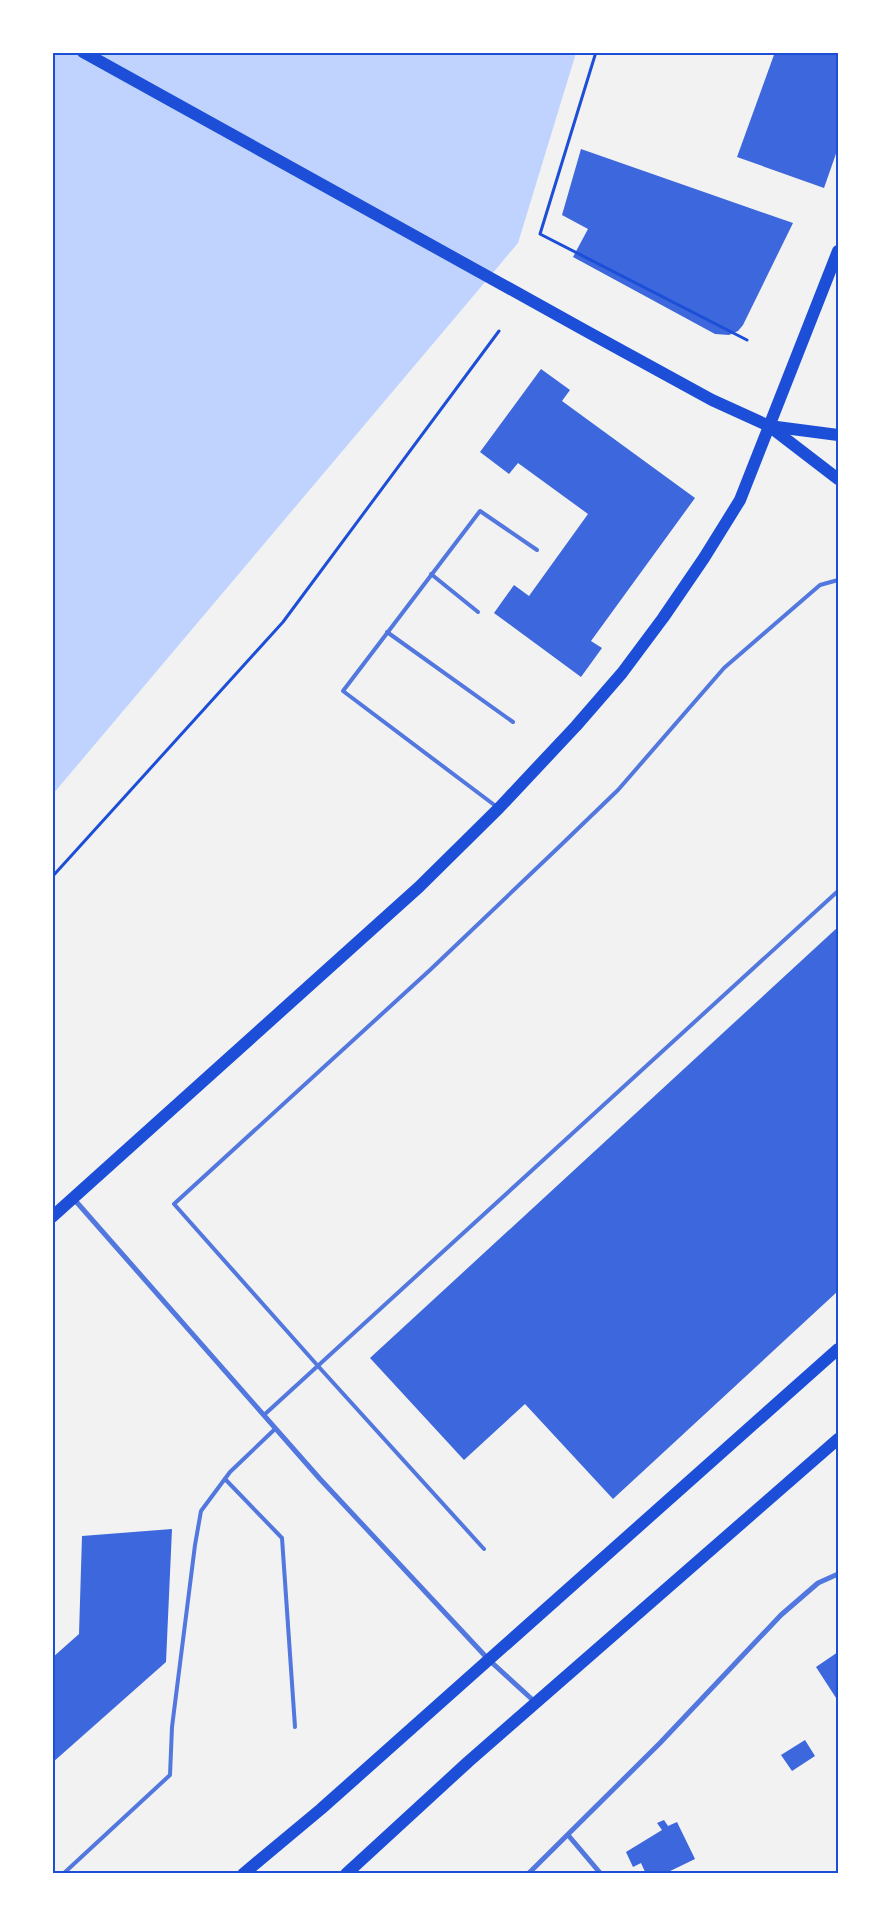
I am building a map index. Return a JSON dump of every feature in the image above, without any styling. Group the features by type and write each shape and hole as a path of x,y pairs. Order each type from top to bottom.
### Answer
{"main road":[{"path":"83,52 712,400 769,426 838,479"},
{"path":"52,1217 419,887 499,808 622,673 704,558 740,500 838,252"},
{"path":"769,426 838,435"},
{"path":"243,1874 329,1802 838,1349"},
{"path":"346,1874 535,1703 838,1439"}],"street":[{"path":"74,1198 320,1479 489,1660 535,1703"},
{"path":"528,1874 660,1743 781,1615 818,1583 838,1574"},
{"path":"568,1835 601,1874"}],"lane":[{"path":"499,808 343,691 430,574 480,511 537,550"},
{"path":"430,574 478,612"},
{"path":"484,1549 174,1204 430,970 618,790 724,668 820,585 838,580"},
{"path":"388,632 513,722"},
{"path":"264,1415 838,891"},
{"path":"62,1874 170,1775 172,1727 201,1511 225,1478 275,1429"},
{"path":"225,1478 282,1538 295,1727"}],"path":[{"path":"596,52 540,234 747,340"},
{"path":"52,877 283,622 499,331"}],"water":[{"path":"53,53 576,53 518,243 53,794"}],"building":[{"path":"775,52 838,52 838,148 824,188 737,157"},
{"path":"581,149 793,223 743,325 738,331 729,335 715,334 573,257 588,229 562,215"},
{"path":"541,369 570,390 562,401 695,498 591,641 602,648 581,677 494,613 514,585 529,596 588,514 518,463 509,474 480,452"},
{"path":"838,927 838,1291 613,1499 525,1404 464,1460 370,1358"},
{"path":"172,1529 166,1662 52,1763 52,1658 79,1634 82,1536"},
{"path":"838,1652 838,1701 816,1667"},
{"path":"805,1740 815,1756 792,1771 781,1755"},
{"path":"664,1820 668,1826 677,1822 695,1859 664,1874 646,1874 641,1863 633,1867 626,1852 662,1830 657,1823"}]}
